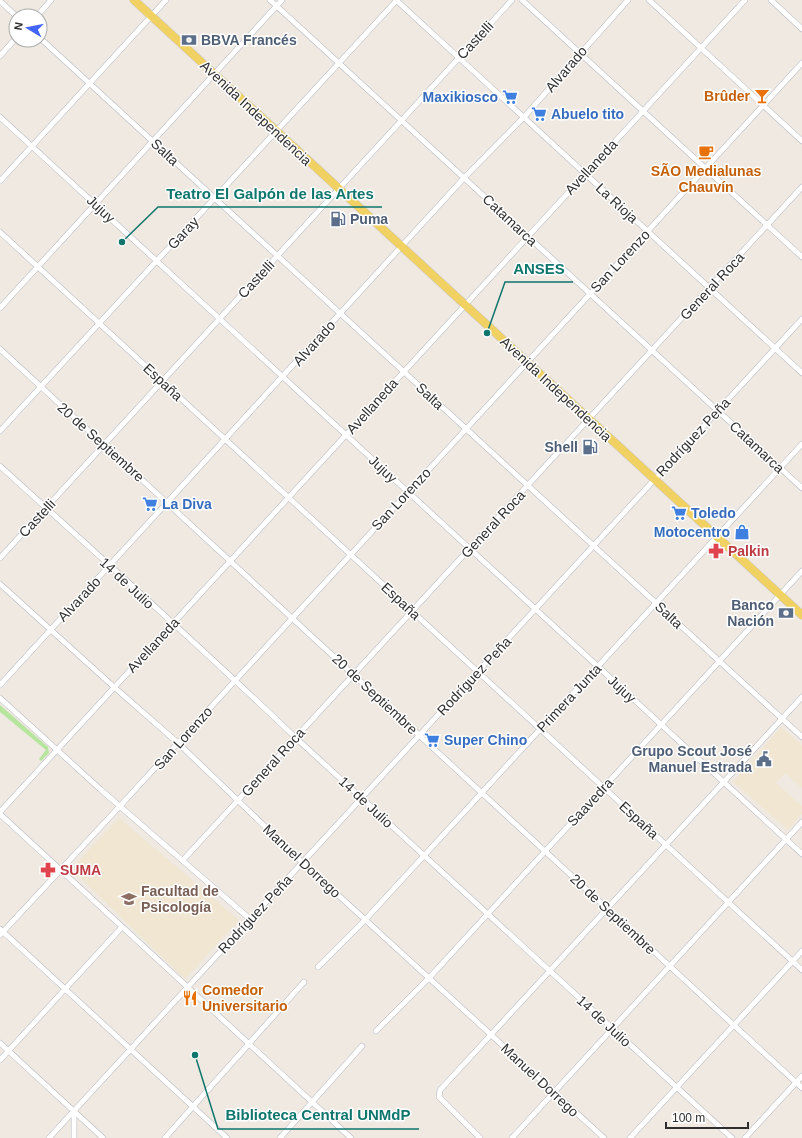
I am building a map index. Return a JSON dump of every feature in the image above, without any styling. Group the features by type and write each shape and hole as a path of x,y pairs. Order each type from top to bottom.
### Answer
{"main road":[{"name":"Avenida Independencia","path":"134,0 802,615"}],"street":[{"path":"44,8 51,0"},
{"path":"0,180 166,0"},
{"name":"Catamarca","path":"270,0 802,488"},
{"path":"0,308 282,0"},
{"name":"La Rioja","path":"397,0 802,373"},
{"name":"Garay","path":"0,431 397,0"},
{"name":"Castelli","path":"0,558 512,0"},
{"path":"522,0 802,257"},
{"name":"Alvarado","path":"0,685 464,178 524,117 579,53 628,0"},
{"path":"649,0 802,141"},
{"name":"Avellaneda","path":"0,813 56,750 745,0"},
{"path":"771,0 802,29"},
{"path":"0,1 8,8"},
{"name":"Salta","path":"48,45 802,737"},
{"path":"0,56 8,47"},
{"name":"San Lorenzo","path":"1,932 120,806 802,63"},
{"name":"Jujuy","path":"0,117 802,854"},
{"name":"General Roca","path":"183,860 802,187"},
{"name":"España","path":"0,232 802,970"},
{"name":"Rodríguez Peña","path":"49,1138 802,319"},
{"name":"20 de Septiembre","path":"0,349 293,617 802,1088"},
{"name":"Primera Junta","path":"318,967 365,920 802,444"},
{"name":"14 de Julio","path":"0,466 172,624 236,680 296,738 732,1138"},
{"name":"Saavedra","path":"376,1031 429,978 802,571"},
{"name":"Manuel Dorrego","path":"0,584 114,688 178,743 302,862 604,1138"},
{"path":"480,1138 441,1099 439,1095 440,1090 802,697"},
{"path":"0,698 56,750 250,919"},
{"path":"0,813 187,988 351,1138"},
{"path":"512,1138 802,822"},
{"path":"0,1060 122,927"},
{"path":"1,932 227,1138"},
{"path":"630,1138 802,951"},
{"path":"165,1138 304,982"},
{"path":"0,1043 103,1138"},
{"path":"280,1138 362,1046"},
{"path":"745,1138 802,1076"},
{"path":"74,1111 74,1138"}],"shaded area":[{"path":"781,727 802,745 802,788 785,773 776,783 802,806 802,814 788,830 733,782"},
{"path":"119,818 239,920 185,979 71,869"}],"green space":[{"path":"0,705 48,747 49,753 41,761 39,759 46,750 0,712"}],"place":[{"name":"BBVA Francés","path":"189,40"},
{"name":"Brûder","path":"762,96"},
{"name":"Maxikiosco","path":"510,97"},
{"name":"Abuelo tito","path":"539,114"},
{"name":"SÃO Medialunas Chauvín","path":"706,152"},
{"name":"Puma","path":"338,219"},
{"name":"Teatro El Galpón de las Artes","path":"122,242"},
{"name":"ANSES","path":"487,333"},
{"name":"Shell","path":"590,447"},
{"name":"La Diva","path":"150,504"},
{"name":"Toledo","path":"679,513"},
{"name":"Motocentro","path":"742,532"},
{"name":"Palkin","path":"716,551"},
{"name":"Banco Nación","path":"786,613"},
{"name":"Super Chino","path":"432,740"},
{"name":"Grupo Scout José Manuel Estrada","path":"764,759"},
{"name":"SUMA","path":"48,870"},
{"name":"Facultad de Psicología","path":"129,899"},
{"name":"Comedor Universitario","path":"190,998"},
{"name":"Biblioteca Central UNMdP","path":"195,1055"}]}
